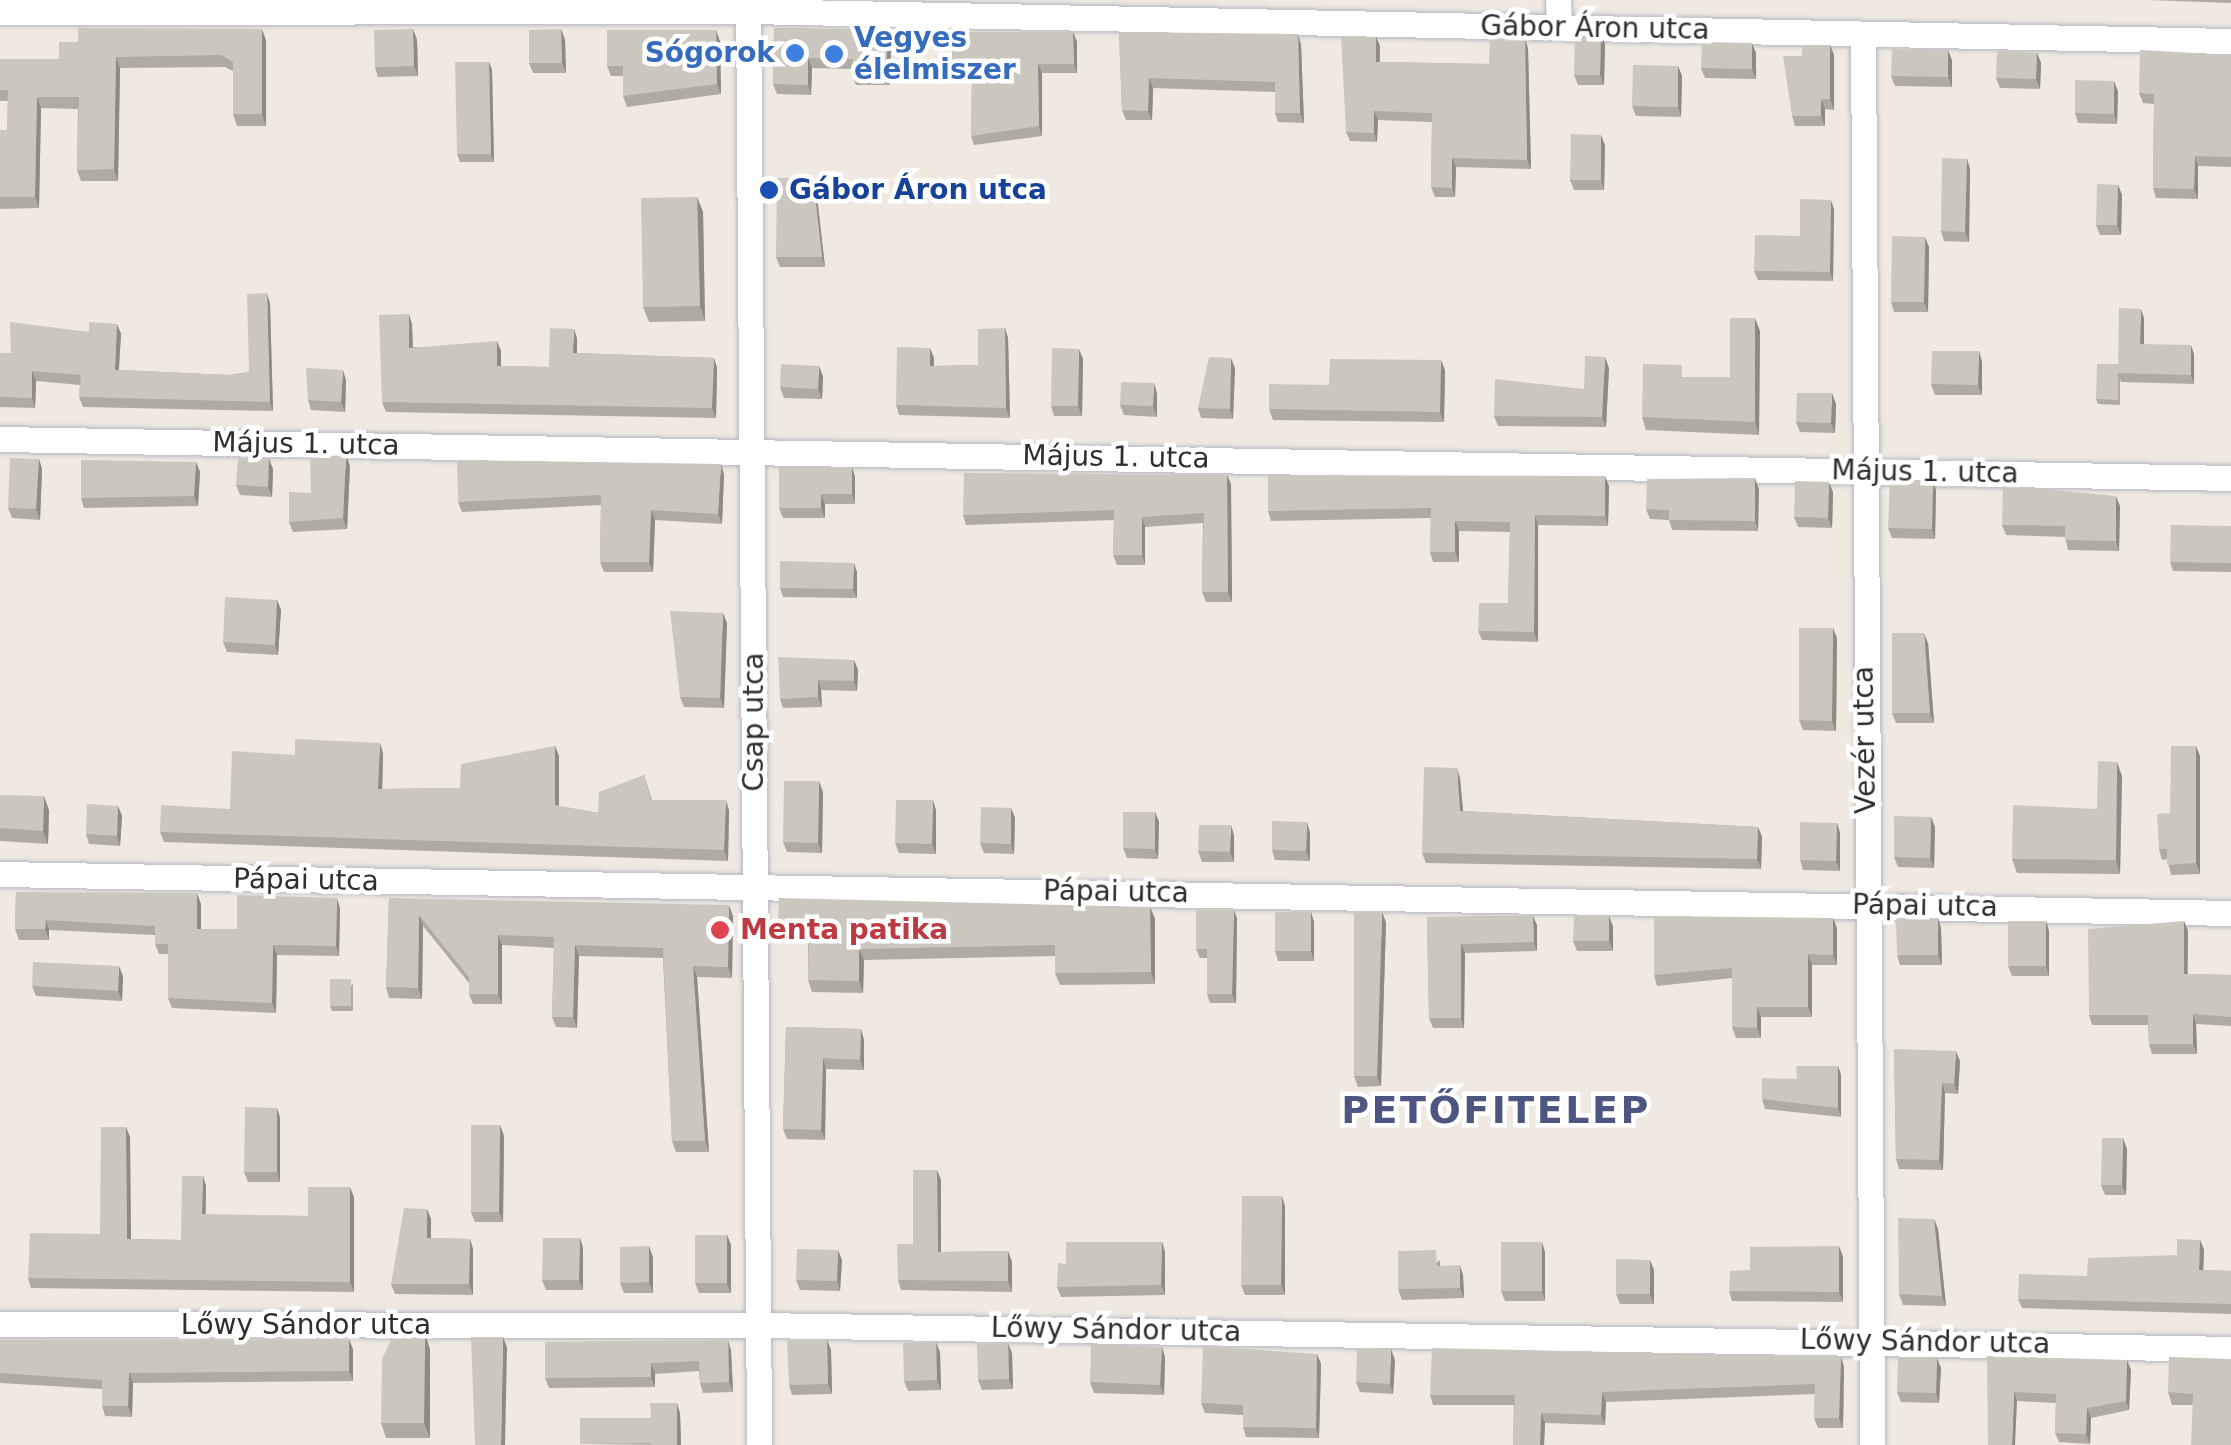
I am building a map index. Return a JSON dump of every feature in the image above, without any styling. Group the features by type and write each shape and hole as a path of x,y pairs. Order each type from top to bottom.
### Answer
{"street":[{"path":"1558,0 1559,27"},
{"name":"Gábor Áron utca","path":"0,12 748,6 2231,41"},
{"name":"Csap utca","path":"748,6 759,1445"},
{"name":"Vezér utca","path":"1863,34 1862,471 1872,1445"},
{"name":"Május 1. utca","path":"0,439 2231,478"},
{"name":"Pápai utca","path":"0,874 2231,913"},
{"name":"Lőwy Sándor utca","path":"0,1324 758,1325 2231,1348"}],"building":[{"path":"78,28 262,29 262,114 233,114 233,62 221,55 116,57 114,169 77,170 79,97 37,97 35,197 0,197 0,130 7,130 8,90 0,90 0,59 59,59 59,42 78,42"},
{"path":"774,28 887,30 887,75 852,74 853,59 808,58 808,85 773,84"},
{"path":"413,29 414,66 375,67 374,30"},
{"path":"561,29 562,63 529,63 529,30"},
{"path":"607,30 716,30 717,84 623,96 623,66 607,66"},
{"path":"952,32 1073,32 1074,64 1038,64 1039,126 971,136 972,72 952,72"},
{"path":"1119,32 1298,34 1300,113 1275,113 1275,82 1149,78 1148,111 1122,110"},
{"path":"1575,34 1601,34 1600,75 1574,75"},
{"path":"1341,36 1376,37 1376,62 1489,64 1490,38 1525,39 1527,160 1452,158 1452,188 1431,187 1432,113 1374,111 1374,133 1346,132"},
{"path":"1702,42 1752,43 1752,69 1701,68"},
{"path":"1802,45 1830,45 1830,99 1821,99 1821,116 1792,116 1783,56 1802,56"},
{"path":"1892,49 1948,50 1948,77 1891,76"},
{"path":"2140,50 2231,55 2231,157 2195,156 2194,189 2153,188 2154,94 2139,93"},
{"path":"1997,51 2037,53 2036,79 1996,78"},
{"path":"455,62 489,62 491,154 457,154"},
{"path":"1633,65 1678,66 1678,107 1632,106"},
{"path":"2075,80 2114,81 2114,114 2075,113"},
{"path":"1571,134 1601,135 1601,180 1570,180"},
{"path":"1942,158 1967,159 1965,232 1941,231"},
{"path":"777,178 813,178 822,257 776,257"},
{"path":"2097,184 2118,185 2117,225 2096,225"},
{"path":"697,197 700,306 643,307 641,198"},
{"path":"1800,199 1831,200 1830,272 1754,271 1755,235 1800,236"},
{"path":"1892,236 1925,237 1924,302 1891,302"},
{"path":"267,293 270,402 79,397 81,375 32,371 32,398 0,397 0,353 11,353 10,322 89,332 89,322 117,324 115,370 229,375 249,372 247,294"},
{"path":"2119,308 2141,309 2140,344 2191,345 2191,375 2118,373"},
{"path":"409,314 409,348 497,341 497,366 549,367 550,328 574,329 573,353 714,358 712,408 382,402 379,315"},
{"path":"1730,318 1755,318 1755,422 1642,417 1643,364 1682,365 1682,377 1730,377"},
{"path":"1005,328 1006,408 896,405 897,347 930,348 930,366 978,365 978,329"},
{"path":"1052,348 1079,349 1078,406 1051,406"},
{"path":"1932,351 1979,351 1978,385 1931,384"},
{"path":"1585,356 1605,357 1602,417 1494,416 1495,379 1584,389"},
{"path":"1209,357 1231,358 1230,409 1198,408"},
{"path":"1330,359 1441,360 1440,412 1269,409 1269,384 1329,385"},
{"path":"781,364 819,366 818,389 780,387"},
{"path":"2097,364 2118,364 2118,400 2096,399"},
{"path":"306,368 343,370 341,402 308,400"},
{"path":"1121,382 1154,383 1153,406 1120,405"},
{"path":"1797,393 1832,393 1831,423 1796,422"},
{"path":"346,455 343,518 289,522 289,492 311,493 310,457"},
{"path":"10,458 39,459 36,509 8,508"},
{"path":"238,458 269,459 268,487 236,485"},
{"path":"81,460 196,462 194,496 81,498"},
{"path":"457,460 721,464 718,514 651,510 649,562 600,562 601,495 458,502"},
{"path":"779,467 852,467 852,494 821,494 821,508 779,508"},
{"path":"964,473 1227,475 1228,592 1202,592 1204,513 1142,517 1142,555 1113,555 1114,510 963,515"},
{"path":"1268,475 1605,476 1605,516 1535,515 1534,632 1478,631 1479,603 1508,603 1510,522 1455,521 1455,552 1430,552 1431,508 1268,511"},
{"path":"1755,478 1755,521 1669,520 1669,510 1646,509 1647,479"},
{"path":"1890,480 1933,480 1932,529 1888,528"},
{"path":"1795,481 1829,482 1828,518 1794,517"},
{"path":"2003,485 2116,496 2116,541 2065,540 2065,526 2002,525"},
{"path":"2171,525 2231,526 2231,563 2170,562"},
{"path":"780,561 854,563 853,589 780,588"},
{"path":"225,597 277,600 275,645 223,642"},
{"path":"670,611 723,613 720,698 680,697"},
{"path":"1799,628 1833,628 1832,721 1799,720"},
{"path":"1892,633 1924,633 1930,713 1892,713"},
{"path":"778,657 854,660 854,681 818,680 818,697 780,699"},
{"path":"295,739 380,743 378,789 460,788 461,764 555,746 555,805 598,813 599,792 644,775 651,800 726,800 724,850 160,832 161,805 230,809 232,751 295,755"},
{"path":"2171,746 2196,746 2196,863 2167,865 2167,849 2159,849 2157,814 2170,813"},
{"path":"2098,761 2117,762 2116,860 2012,859 2013,805 2097,809"},
{"path":"1424,767 1457,768 1460,811 1758,827 1757,859 1422,853"},
{"path":"784,781 819,781 818,843 783,842"},
{"path":"0,795 44,796 43,831 0,828"},
{"path":"896,800 933,800 932,844 895,843"},
{"path":"87,804 118,806 117,836 86,834"},
{"path":"981,807 1011,808 1011,844 980,843"},
{"path":"1123,812 1155,812 1155,849 1123,848"},
{"path":"1894,816 1931,817 1930,858 1894,857"},
{"path":"1272,821 1307,822 1306,851 1272,850"},
{"path":"1800,822 1837,823 1836,861 1800,860"},
{"path":"1199,825 1231,825 1230,852 1198,851"},
{"path":"16,892 197,893 197,929 237,929 237,895 337,898 336,946 273,945 272,1003 168,998 168,944 155,944 155,926 46,920 45,929 15,929"},
{"path":"389,898 729,905 728,967 693,966 705,1141 672,1141 663,948 575,945 573,1017 552,1017 554,937 498,935 498,994 469,994 469,977 419,915 418,988 386,987"},
{"path":"779,898 1150,907 1151,972 1055,973 1055,945 859,949 859,981 808,980 809,926 778,925"},
{"path":"1196,910 1234,910 1232,994 1207,994 1207,949 1196,949"},
{"path":"1275,912 1311,912 1311,951 1275,951"},
{"path":"1354,912 1382,912 1377,1076 1354,1076"},
{"path":"1533,916 1534,942 1461,944 1461,1018 1429,1018 1427,917"},
{"path":"1574,916 1609,916 1609,941 1573,941"},
{"path":"1654,916 1833,918 1833,955 1808,954 1808,1007 1757,1007 1757,1028 1732,1027 1732,968 1654,975"},
{"path":"1896,918 1938,918 1938,955 1897,955"},
{"path":"2008,921 2046,921 2046,966 2008,966"},
{"path":"2184,921 2184,974 2231,975 2231,1017 2193,1014 2193,1044 2149,1044 2148,1015 2089,1015 2088,929"},
{"path":"33,962 119,966 118,991 32,986"},
{"path":"330,979 351,979 351,1006 330,1006"},
{"path":"786,1027 861,1029 860,1060 823,1058 821,1130 783,1129"},
{"path":"1894,1049 1956,1051 1954,1084 1942,1083 1939,1160 1896,1159"},
{"path":"1796,1066 1838,1066 1838,1108 1762,1099 1762,1078 1797,1079"},
{"path":"245,1107 277,1108 277,1172 244,1172"},
{"path":"471,1125 500,1125 499,1212 471,1212"},
{"path":"101,1127 126,1127 127,1239 181,1240 182,1176 203,1176 202,1214 308,1216 308,1187 350,1187 350,1282 28,1278 30,1233 100,1234"},
{"path":"2102,1138 2123,1138 2122,1185 2101,1185"},
{"path":"913,1170 937,1170 938,1252 1008,1251 1008,1281 898,1280 897,1244 913,1244"},
{"path":"1242,1196 1282,1196 1281,1285 1241,1285"},
{"path":"404,1208 427,1209 427,1238 470,1239 469,1284 391,1284"},
{"path":"1898,1218 1934,1219 1942,1296 1899,1294"},
{"path":"695,1235 727,1235 727,1283 695,1283"},
{"path":"543,1238 580,1238 579,1280 542,1280"},
{"path":"2177,1239 2200,1240 2199,1270 2231,1271 2231,1304 2018,1299 2019,1274 2087,1276 2088,1258 2177,1255"},
{"path":"1066,1242 1162,1242 1161,1285 1057,1287 1058,1263 1066,1264"},
{"path":"1501,1242 1542,1242 1542,1291 1501,1291"},
{"path":"649,1246 649,1282 620,1283 620,1247"},
{"path":"1839,1246 1839,1292 1729,1291 1730,1271 1750,1270 1750,1247"},
{"path":"797,1249 838,1250 837,1281 796,1280"},
{"path":"1436,1250 1437,1266 1460,1265 1460,1288 1398,1289 1398,1251"},
{"path":"1616,1259 1650,1260 1650,1294 1616,1294"},
{"path":"394,1334 425,1334 424,1423 381,1423 382,1359"},
{"path":"471,1337 503,1337 501,1445 475,1445"},
{"path":"349,1339 349,1371 129,1373 128,1406 102,1406 102,1380 0,1373 0,1340"},
{"path":"728,1340 729,1382 700,1383 699,1361 651,1363 651,1377 545,1378 545,1342"},
{"path":"827,1340 828,1384 789,1385 787,1341"},
{"path":"936,1342 937,1380 904,1381 903,1343"},
{"path":"1008,1343 1009,1379 978,1380 977,1344"},
{"path":"1091,1344 1162,1347 1160,1385 1090,1382"},
{"path":"1203,1346 1317,1354 1316,1428 1243,1427 1243,1405 1201,1403"},
{"path":"1357,1348 1391,1349 1390,1384 1356,1382"},
{"path":"1432,1348 1841,1357 1839,1418 1814,1418 1815,1384 1602,1392 1601,1415 1541,1413 1540,1445 1513,1445 1515,1395 1430,1395"},
{"path":"1987,1356 2127,1360 2126,1401 2087,1408 2086,1434 2055,1433 2056,1394 2014,1392 2012,1445 1988,1445"},
{"path":"1898,1357 1937,1358 1936,1393 1897,1392"},
{"path":"2169,1357 2231,1359 2231,1445 2191,1445 2193,1394 2168,1392"},
{"path":"650,1403 677,1403 677,1445 580,1444 580,1418 651,1418"}],"place":[{"name":"Sógorok","path":"795,53"},
{"name":"Vegyes élelmiszer","path":"834,54"},
{"name":"Gábor Áron utca","path":"769,190"},
{"name":"Menta patika","path":"720,930"}],"district":[{"name":"PETŐFITELEP","path":"1496,1111"}]}
